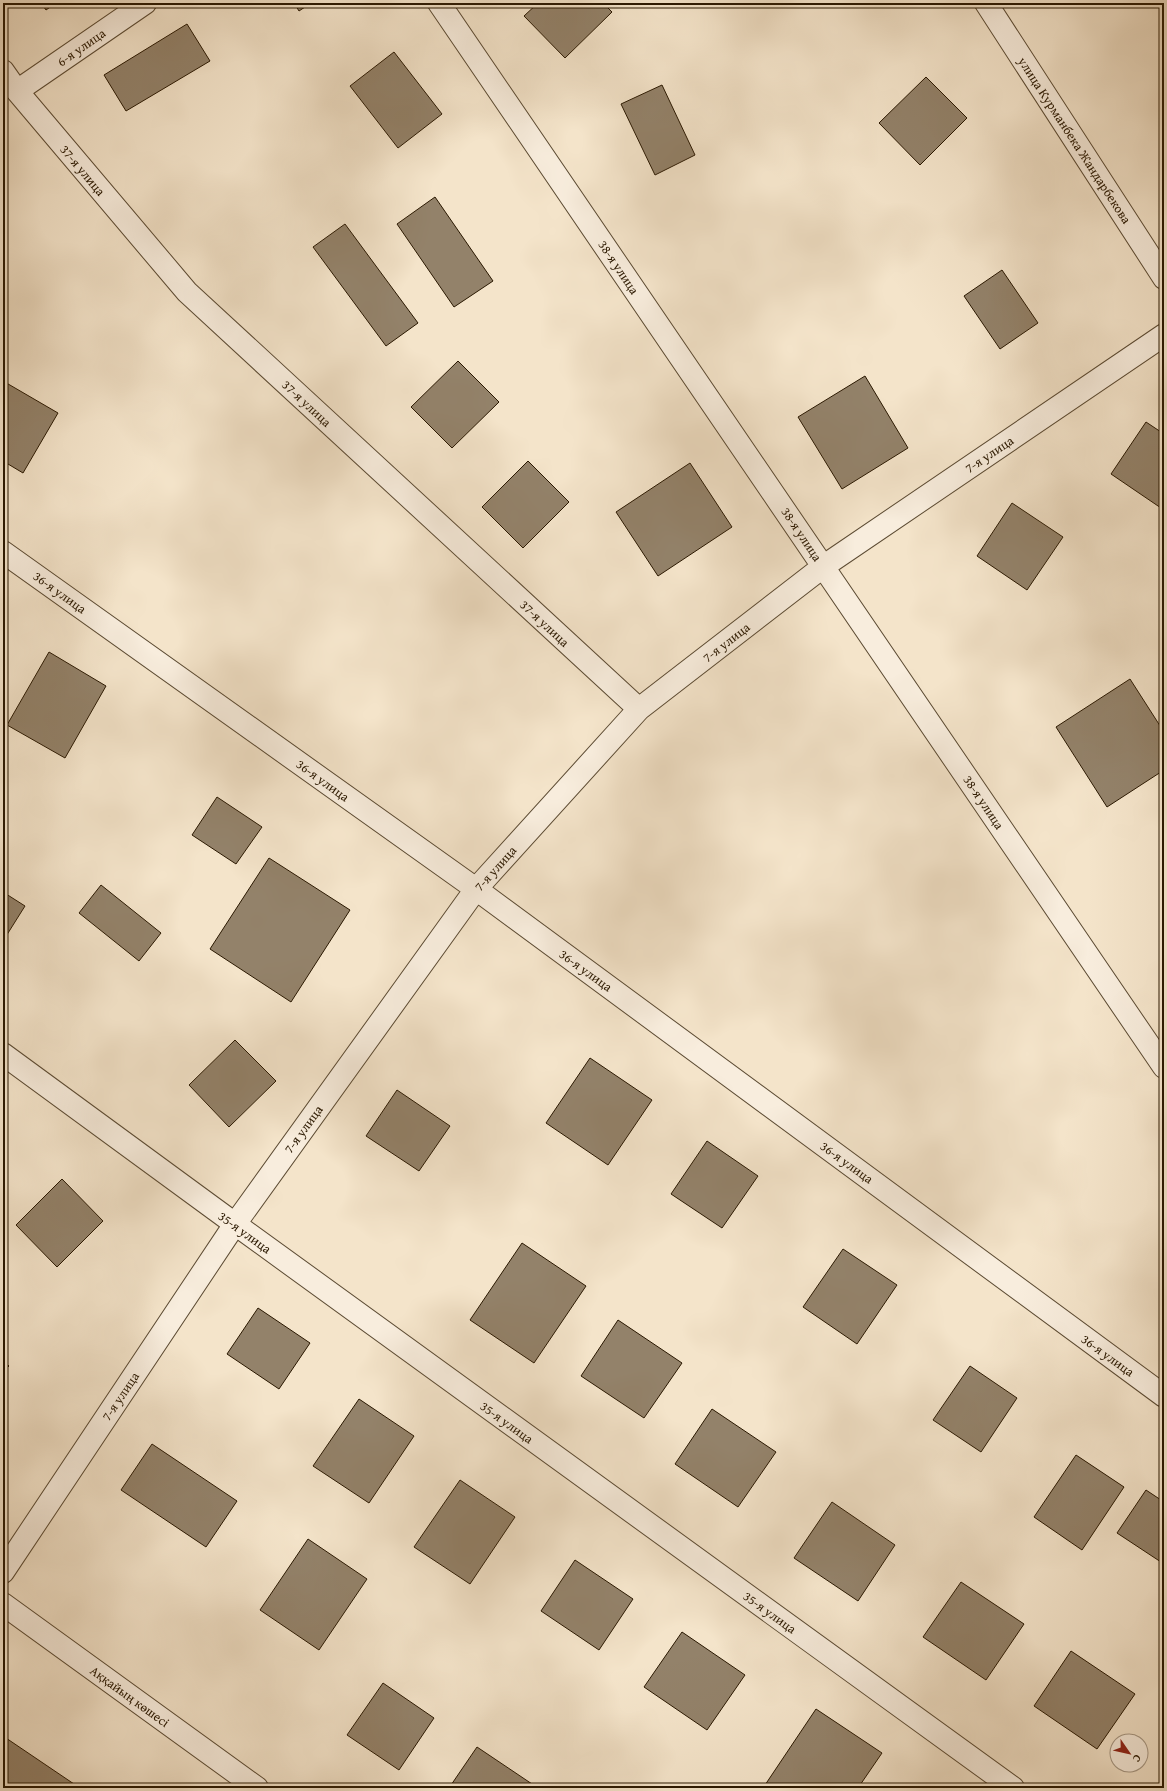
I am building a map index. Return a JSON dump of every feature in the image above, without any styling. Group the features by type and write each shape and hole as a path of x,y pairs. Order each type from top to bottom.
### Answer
{"street":[{"name":"6-я улица","path":"17,91 145,3"},
{"name":"38-я улица","path":"439,3 1164,1067"},
{"name":"улица Курманбека Жандарбекова","path":"986,3 1164,278"},
{"name":"37-я улица","path":"3,71 17,91 187,292 639,709"},
{"name":"7-я улица","path":"3,1572 235,1224 476,889 639,709 824,566 1164,335"},
{"name":"36-я улица","path":"3,552 476,889 1164,1396"},
{"name":"35-я улица","path":"3,1054 1013,1788"},
{"name":"Аққайың көшесі","path":"3,1604 257,1788"}],"building":[{"path":"41,3 56,3 46,10"},
{"path":"294,3 311,3 299,11"},
{"path":"538,3 603,3 612,12 565,58 524,16"},
{"path":"187,24 210,61 126,111 104,75"},
{"path":"394,52 442,114 398,148 350,86"},
{"path":"926,77 967,118 920,165 879,123"},
{"path":"662,85 695,155 655,175 621,104"},
{"path":"435,197 493,281 454,307 397,224"},
{"path":"345,224 418,323 386,346 313,247"},
{"path":"1002,270 1038,323 1000,349 964,296"},
{"path":"458,361 499,402 452,448 411,407"},
{"path":"865,376 908,448 842,489 798,417"},
{"path":"3,381 58,413 23,473 3,461"},
{"path":"1146,422 1164,434 1164,504 1161,508 1111,474"},
{"path":"528,461 569,502 523,548 482,507"},
{"path":"690,463 732,527 658,576 616,512"},
{"path":"1012,503 1063,537 1027,590 977,556"},
{"path":"49,652 106,686 65,758 7,725"},
{"path":"1130,679 1164,732 1164,770 1107,807 1056,727"},
{"path":"217,797 262,827 236,864 192,835"},
{"path":"269,858 350,910 291,1002 210,949"},
{"path":"101,885 161,933 139,961 79,913"},
{"path":"3,892 25,906 3,941"},
{"path":"235,1040 276,1081 229,1127 189,1085"},
{"path":"590,1058 652,1100 608,1165 546,1123"},
{"path":"397,1090 450,1126 419,1171 366,1136"},
{"path":"707,1141 758,1176 722,1228 671,1194"},
{"path":"62,1179 103,1221 57,1267 16,1225"},
{"path":"522,1243 586,1286 534,1363 470,1320"},
{"path":"843,1249 897,1285 857,1344 803,1307"},
{"path":"258,1308 310,1343 279,1389 227,1354"},
{"path":"618,1320 682,1363 644,1418 581,1376"},
{"path":"3,1360 9,1366 3,1372"},
{"path":"970,1366 1017,1398 981,1452 933,1420"},
{"path":"359,1399 414,1436 369,1503 313,1466"},
{"path":"712,1409 776,1452 738,1507 675,1464"},
{"path":"152,1444 237,1501 206,1547 121,1490"},
{"path":"1076,1455 1124,1487 1082,1550 1034,1517"},
{"path":"460,1480 515,1517 470,1584 414,1547"},
{"path":"1146,1490 1164,1502 1164,1564 1117,1533"},
{"path":"832,1502 895,1545 858,1601 794,1558"},
{"path":"308,1539 367,1579 319,1650 260,1610"},
{"path":"575,1560 633,1599 599,1650 541,1611"},
{"path":"961,1582 1024,1624 986,1680 923,1637"},
{"path":"682,1632 745,1675 707,1730 644,1687"},
{"path":"1071,1651 1135,1694 1097,1749 1034,1706"},
{"path":"383,1683 434,1718 399,1770 347,1735"},
{"path":"816,1709 882,1753 858,1788 763,1788"},
{"path":"3,1736 74,1784 71,1788 3,1788"},
{"path":"477,1747 538,1788 449,1788"}]}
